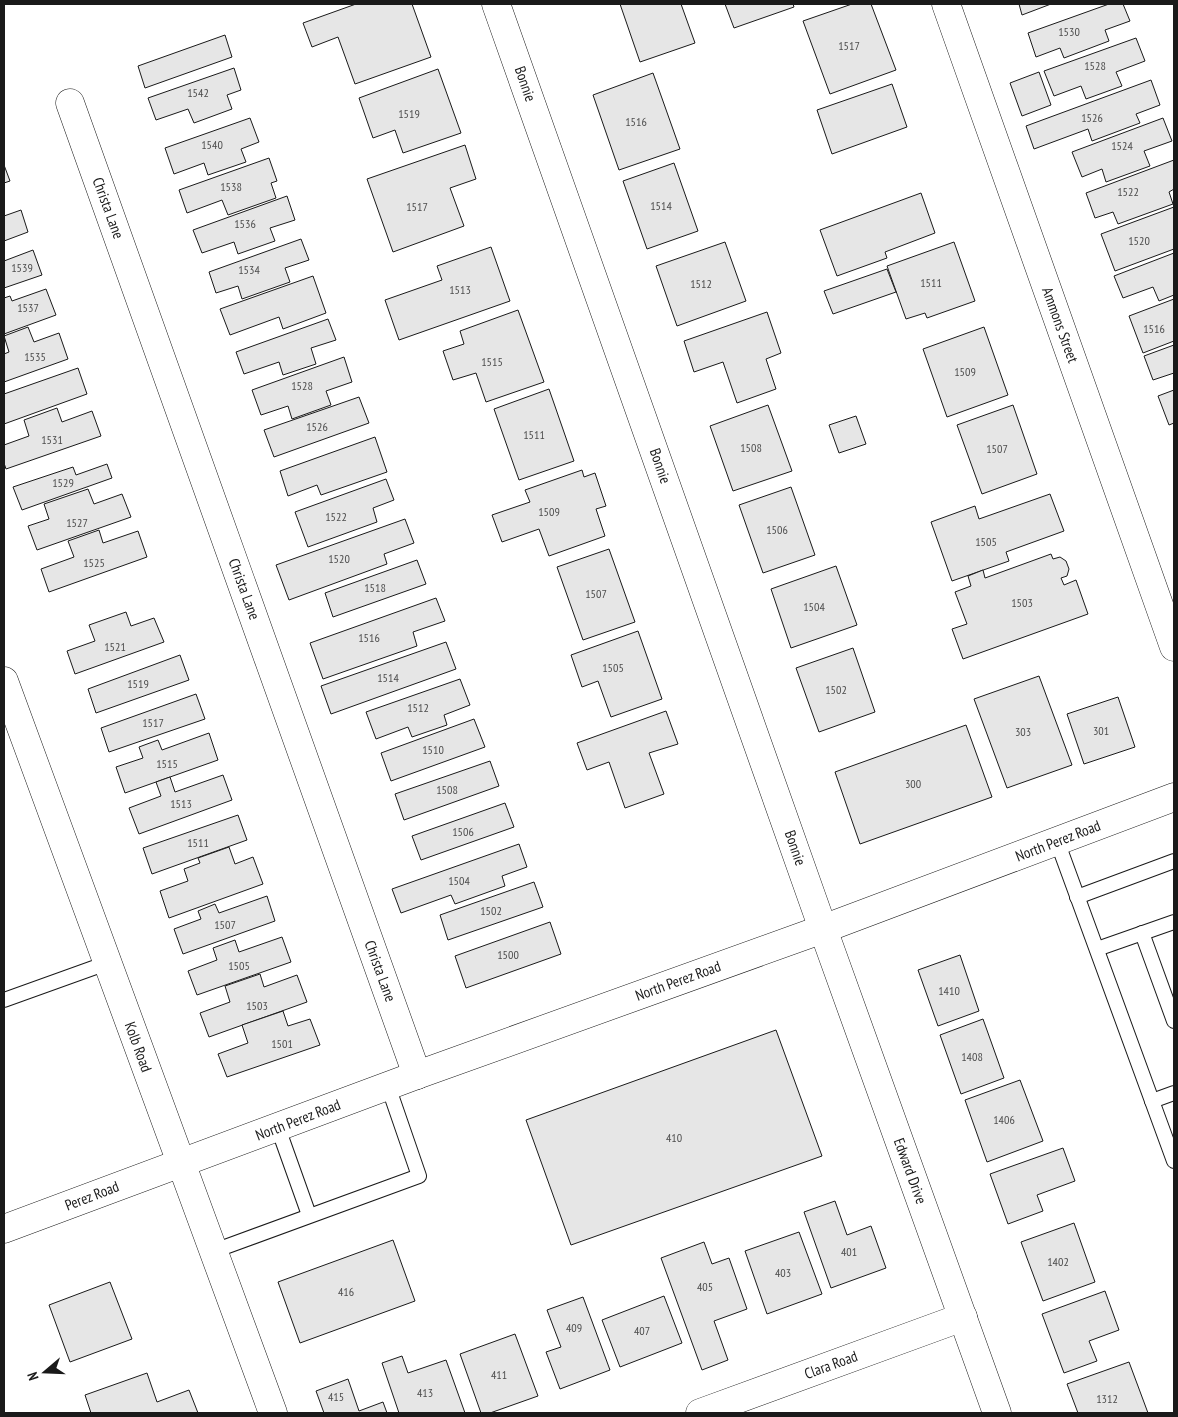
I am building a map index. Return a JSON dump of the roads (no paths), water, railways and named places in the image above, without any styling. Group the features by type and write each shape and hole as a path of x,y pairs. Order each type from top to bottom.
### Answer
{"street":[{"name":"Bonnie","path":"496,4 823,929"},
{"name":"Ammons Street","path":"946,4 1174,646"},
{"name":"Christa Lane","path":"70,103 417,1075"},
{"name":"Kolb Road","path":"4,681 273,1413"},
{"name":"North Perez Road","path":"181,1163 417,1075 823,929 1174,798"},
{"name":"Edward Drive","path":"823,929 997,1413"},
{"name":"Perez Road","path":"4,1229 181,1163"},
{"name":"Clara Road","path":"700,1413 963,1317"}],"lane":[{"path":"1057,842 1174,1161"},
{"path":"1077,896 1174,861"},
{"path":"1097,950 1174,922"},
{"path":"1142,933 1174,1022"},
{"path":"4,1000 107,963"},
{"path":"214,1251 419,1176 388,1086"},
{"path":"1152,1101 1174,1093"},
{"path":"278,1128 309,1215"}]}
